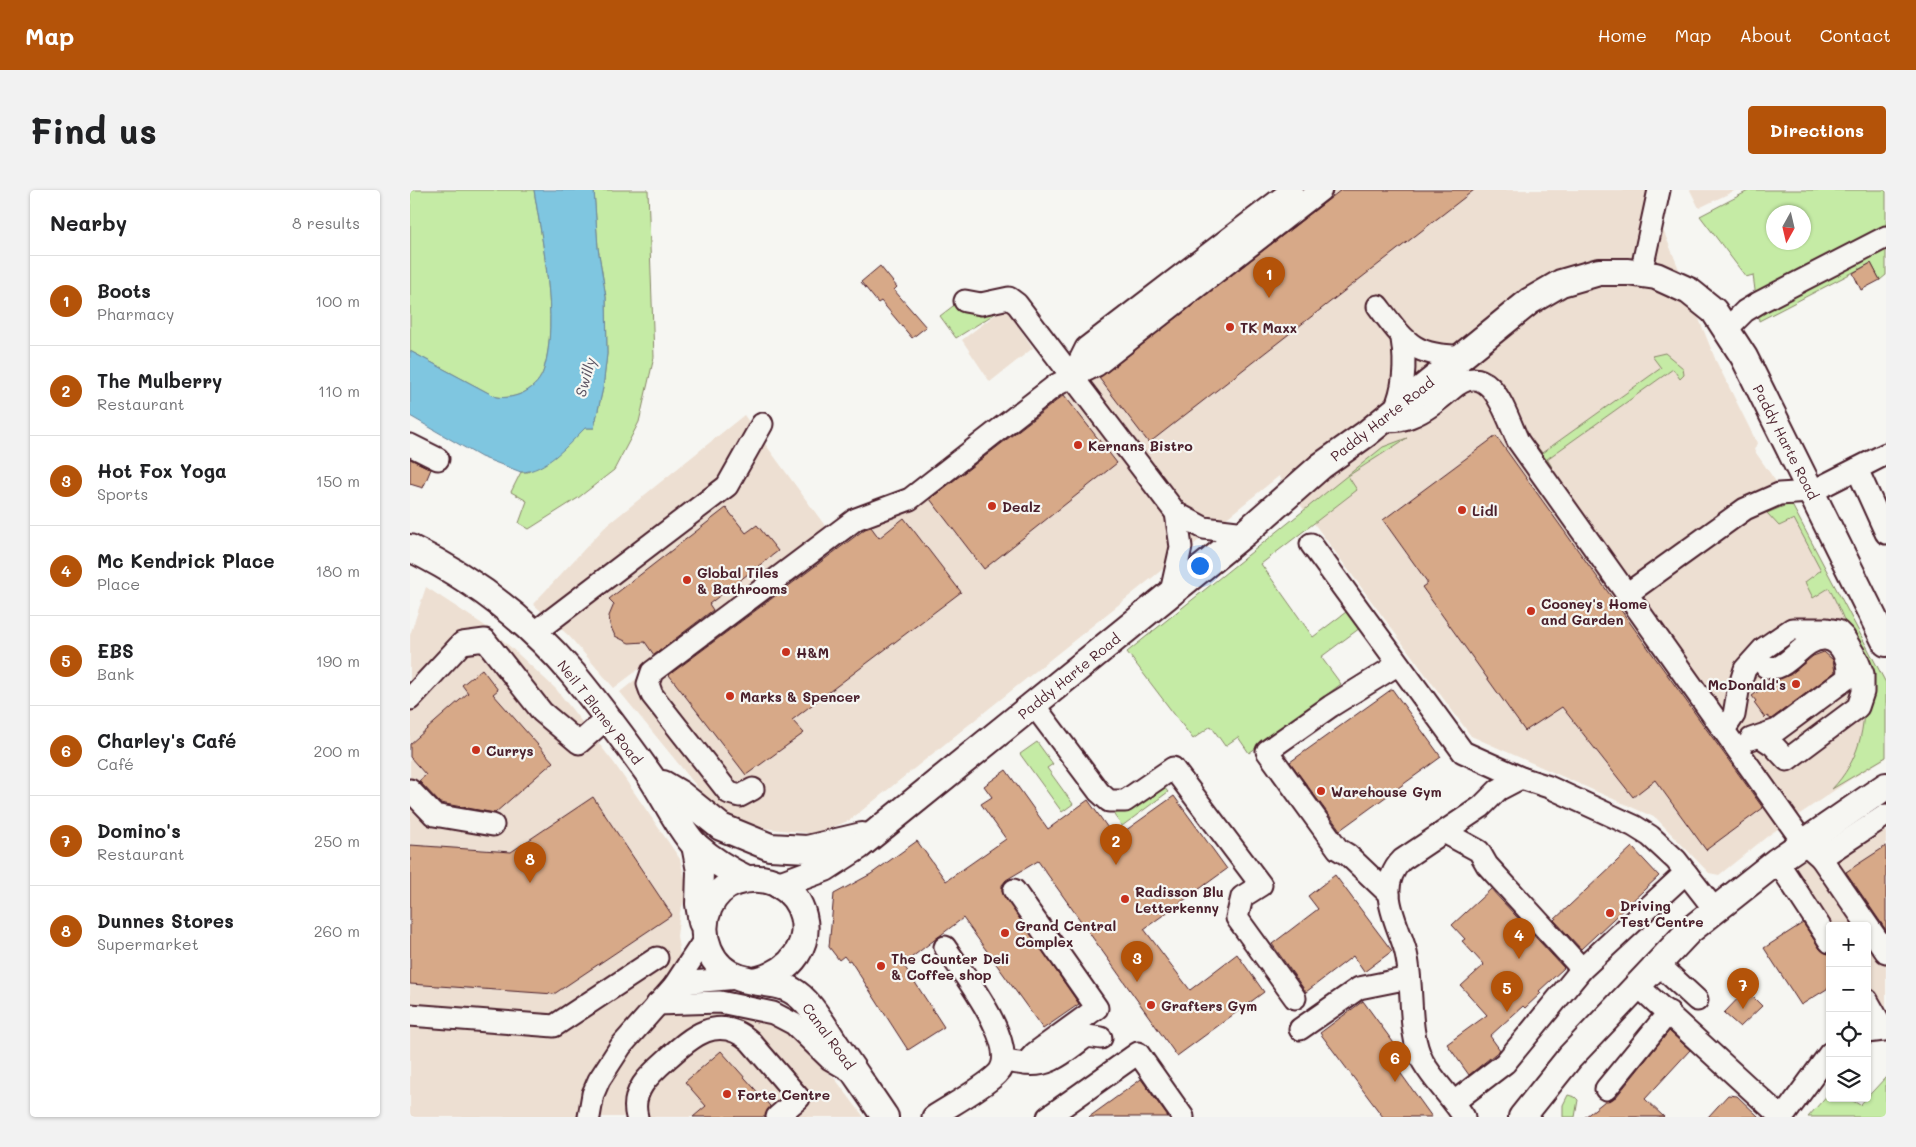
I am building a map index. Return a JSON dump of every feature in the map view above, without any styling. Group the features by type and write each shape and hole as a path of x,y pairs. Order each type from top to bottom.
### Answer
{"main road":[{"name":"Paddy Harte Road","path":"779,884 825,868 851,852 1245,532 1321,466 1464,356 1530,301 1561,283 1599,272 1641,273 1656,276 1689,291 1714,311 1744,357 1886,643"},
{"name":"Neil T Blaney Road","path":"410,548 444,564 496,599 534,633 573,674 607,718 650,777 695,845 701,877 699,904 704,933"},
{"path":"650,777 680,794 721,827 758,843 782,849 807,849 852,838 870,836"},
{"path":"1522,1117 1559,1069 1657,963 1715,910 1778,861 1812,850 1886,786"},
{"name":"Neil T Blaney Road","path":"695,845 747,879"},
{"path":"747,879 762,879 779,884 797,901 802,911 805,926 804,938 799,953 790,965 779,973 746,979 715,961 704,933 711,903 720,892 731,884 747,879"},
{"name":"Canal Road","path":"746,979 780,984 804,1000 886,1117"}],"lane":[{"path":"1071,378 1086,348 1292,190"},
{"path":"753,789 740,796 728,793 652,695 648,684 652,672 856,519 910,499 1056,386 1097,365 1321,190"},
{"path":"1641,273 1659,190"},
{"path":"1727,330 1744,311 1752,306 1886,237"},
{"path":"965,301 981,304 1009,298 1016,304 1176,513 1204,528 1245,532"},
{"path":"1378,306 1402,339 1426,352 1441,356 1464,356"},
{"path":"1402,339 1405,367 1400,399 1389,415 1396,421 1418,414 1464,380 1484,381 1499,399 1518,441 1886,952"},
{"path":"534,633 727,486 762,424"},
{"path":"410,445 438,459"},
{"path":"1627,594 1745,510 1779,494 1811,492 1886,454"},
{"path":"1857,469 1886,533"},
{"path":"1171,592 1181,547 1176,513"},
{"path":"1311,544 1462,752 1634,826 1662,846 1715,910"},
{"path":"1729,736 1745,668 1763,649 1792,630 1827,629 1838,632 1844,637 1857,659 1862,674 1863,692 1858,707 1787,760 1773,745 1761,737"},
{"path":"1729,736 1761,737 1777,730 1846,678 1850,671 1849,663 1834,642 1825,639 1812,641 1778,667 1766,667 1741,683"},
{"path":"410,699 462,643 485,640 542,712 579,743 607,718"},
{"path":"1389,894 1348,855 1338,849 1267,752 1331,706 1397,665"},
{"path":"1033,704 1099,792 1109,801 1125,801 1173,768 1261,885 1242,897 1237,918 1295,998"},
{"path":"1522,778 1498,790 1481,807 1396,866 1389,894 1405,950 1418,1049 1424,1062 1467,1112 1582,969 1680,878 1687,874"},
{"path":"410,790 434,815 493,825"},
{"path":"1812,850 1886,815"},
{"path":"1444,832 1479,851 1488,865 1582,969"},
{"path":"1778,861 1826,936"},
{"path":"933,1117 1015,1062 1035,1053 1097,1008 1014,890"},
{"path":"589,1117 593,1094 599,1080 628,1036 674,986 704,933"},
{"path":"945,947 989,1012 1003,1048 1015,1062 1039,1066 1049,1062 1087,1036 1101,1038"},
{"path":"410,1015 554,1026 657,958"},
{"path":"1657,963 1697,1000"},
{"path":"1300,1028 1359,988 1409,978"},
{"path":"674,986 692,982 746,979"},
{"path":"1637,985 1669,1012 1782,1117 1828,1057"},
{"path":"657,1004 720,1002 773,1013 794,1024 830,1059 857,1075"},
{"path":"1871,1007 1884,1030 1871,1032"},
{"path":"1606,1089 1669,1012"},
{"path":"637,1117 634,1108 636,1098 640,1088 653,1072 696,1034 709,1029 724,1028 742,1034 750,1041 799,1098 777,1117"},
{"path":"1048,1117 1138,1052 1183,1117"}],"shaded area":[{"path":"1296,190 1647,190 1716,361 1757,443 1754,450 1792,505 1886,683 1886,758 1851,779 1769,835 1719,875 1709,873 1656,818 1471,736 1279,476 850,820 817,834 763,828 716,810 620,692 803,545 614,688 569,636 533,604 606,526 744,415 826,527 854,507 889,503 1033,389 1106,342"},
{"path":"1690,190 1736,190 1699,208"},
{"path":"1005,307 1033,348 990,382 962,340"},
{"path":"426,587 493,631 556,689 614,763 680,859 688,891 680,912 677,936 680,955 727,1011 759,1016 785,1030 836,1080 864,1117 410,1117 410,635"},
{"path":"1886,803 1886,1007 1883,1008 1871,989 1871,922 1827,922 1789,870 1822,844"}],"green space":[{"path":"410,190 534,190 548,280 550,327 544,369 537,383 525,392 511,397 496,397 410,351"},
{"path":"594,190 648,190 654,357 639,422 614,470 578,498 529,529 519,523 527,501 511,492 521,472 528,472 573,440 585,428 594,428 603,388 607,354 606,297 598,248"},
{"path":"1750,190 1886,190 1886,275 1880,280 1871,263 1759,321 1753,275 1746,277 1700,216"},
{"path":"957,303 976,313 999,311 956,338 940,316"},
{"path":"1665,353 1683,368 1684,375 1680,379 1673,369 1547,459 1552,467 1549,470 1533,447 1536,445 1542,453 1661,368 1652,356"},
{"path":"1407,438 1348,476 1357,490 1261,564 1313,637 1346,612 1356,617 1360,628 1321,657 1341,684 1249,753 1238,737 1225,746 1211,726 1193,739 1127,652 1383,447"},
{"path":"1789,504 1792,505 1886,683 1886,757 1832,789 1849,767 1859,743 1863,717 1863,691 1859,665 1851,638 1829,588 1813,598 1805,582 1821,570 1794,519 1779,526 1767,513"},
{"path":"1037,742 1053,764 1047,768 1073,804 1062,812 1020,754"},
{"path":"1159,781 1168,792 1122,826 1114,815"},
{"path":"1886,1077 1886,1117 1808,1117 1826,1097 1826,1102 1855,1102 1860,1105 1863,1102 1871,1102 1871,1093"},
{"path":"1568,1095 1578,1100 1575,1117 1563,1117 1563,1105"}],"water":[{"name":"Swilly","path":"534,190 594,190 598,248 606,297 607,354 603,388 594,428 585,428 548,462 530,471 521,472 481,457 410,416 410,351 496,397 503,398 518,395 537,383 544,369 548,349 550,304 545,256"}],"building":[{"path":"1341,190 1474,190 1149,443 1099,378"},
{"path":"1871,263 1880,280 1861,290 1853,273"},
{"path":"880,266 897,287 894,290 926,327 912,338 881,301 878,303 861,282"},
{"path":"1064,395 1117,463 984,569 930,499"},
{"path":"1496,436 1763,808 1706,850 1655,780 1633,797 1562,707 1525,731 1422,587 1428,583 1383,520"},
{"path":"410,459 431,469 423,488 410,484"},
{"name":"Global Tiles & Bathrooms","path":"726,508 746,533 757,525 778,551 709,604 713,610 654,655 645,642 629,643 615,636 610,625 609,616 614,604 609,599"},
{"path":"904,518 961,592 792,720 804,733 746,775 669,675 865,529 871,527 879,538"},
{"name":"McDonald's","path":"1824,652 1833,660 1835,672 1771,719 1767,716 1765,718 1754,703 1756,701 1752,696 1774,680 1790,675 1813,656"},
{"name":"Currys","path":"482,669 498,690 493,694 553,762 495,813 440,803 419,781 426,775 410,757 410,744 468,693 462,685"},
{"path":"1392,689 1441,757 1340,830 1290,762"},
{"path":"1006,770 1048,829 1088,800 1115,838 1174,796 1227,869 1144,929 1190,990 1237,954 1264,992 1177,1056 1038,861 1006,880 1002,885 1002,892 1079,1004 1043,1029 963,918 903,964 944,1027 908,1050 850,960 848,961 844,956 839,960 829,947 834,894 871,874 917,841 946,881 1006,839 981,804 992,797 984,786"},
{"path":"593,797 672,915 554,994 410,984 410,845 511,852"},
{"path":"1886,846 1886,930 1846,872"},
{"path":"1632,847 1659,876 1581,949 1554,920"},
{"path":"1335,875 1392,951 1364,972 1353,956 1306,992 1272,944 1318,909 1308,896"},
{"path":"1491,889 1564,968 1539,991 1541,993 1525,1008 1523,1006 1490,1036 1500,1050 1469,1075 1447,1044 1487,1015 1461,986 1484,965 1462,941 1465,939 1452,925"},
{"path":"1803,923 1820,949 1826,952 1826,989 1801,1005 1764,948"},
{"path":"1746,990 1762,1006 1740,1027 1724,1013"},
{"path":"1363,1001 1404,1057 1394,1064 1432,1117 1383,1117 1320,1033"},
{"path":"1669,1031 1690,1050 1645,1099 1664,1117 1585,1117 1605,1101 1616,1097"},
{"name":"Forte Centre","path":"721,1051 770,1106 765,1117 693,1117 706,1106 685,1082"},
{"path":"1141,1079 1168,1117 1089,1117 1136,1083"},
{"path":"1728,1095 1737,1096 1759,1117 1708,1117"}],"place":[{"name":"Boots","path":"1269,298"},
{"name":"TK Maxx","path":"1230,327"},
{"name":"Kernans Bistro","path":"1078,445"},
{"name":"Dealz","path":"992,506"},
{"name":"Lidl","path":"1462,510"},
{"name":"Global Tiles & Bathrooms","path":"687,580"},
{"name":"Cooney's Home and Garden","path":"1531,611"},
{"name":"H&M","path":"786,652"},
{"name":"McDonald's","path":"1796,684"},
{"name":"Marks & Spencer","path":"730,696"},
{"name":"Currys","path":"476,750"},
{"name":"Warehouse Gym","path":"1321,791"},
{"name":"The Mulberry","path":"1116,865"},
{"name":"Dunnes Stores","path":"530,883"},
{"name":"Radisson Blu Letterkenny","path":"1125,899"},
{"name":"Driving Test Centre","path":"1610,913"},
{"name":"Grand Central Complex","path":"1005,933"},
{"name":"Mc Kendrick Place","path":"1519,959"},
{"name":"The Counter Deli & Coffee shop","path":"881,966"},
{"name":"Hot Fox Yoga","path":"1137,982"},
{"name":"Grafters Gym","path":"1151,1005"},
{"name":"Domino's","path":"1743,1009"},
{"name":"EBS","path":"1507,1012"},
{"name":"Charley's Café","path":"1395,1082"},
{"name":"Forte Centre","path":"727,1094"}]}
